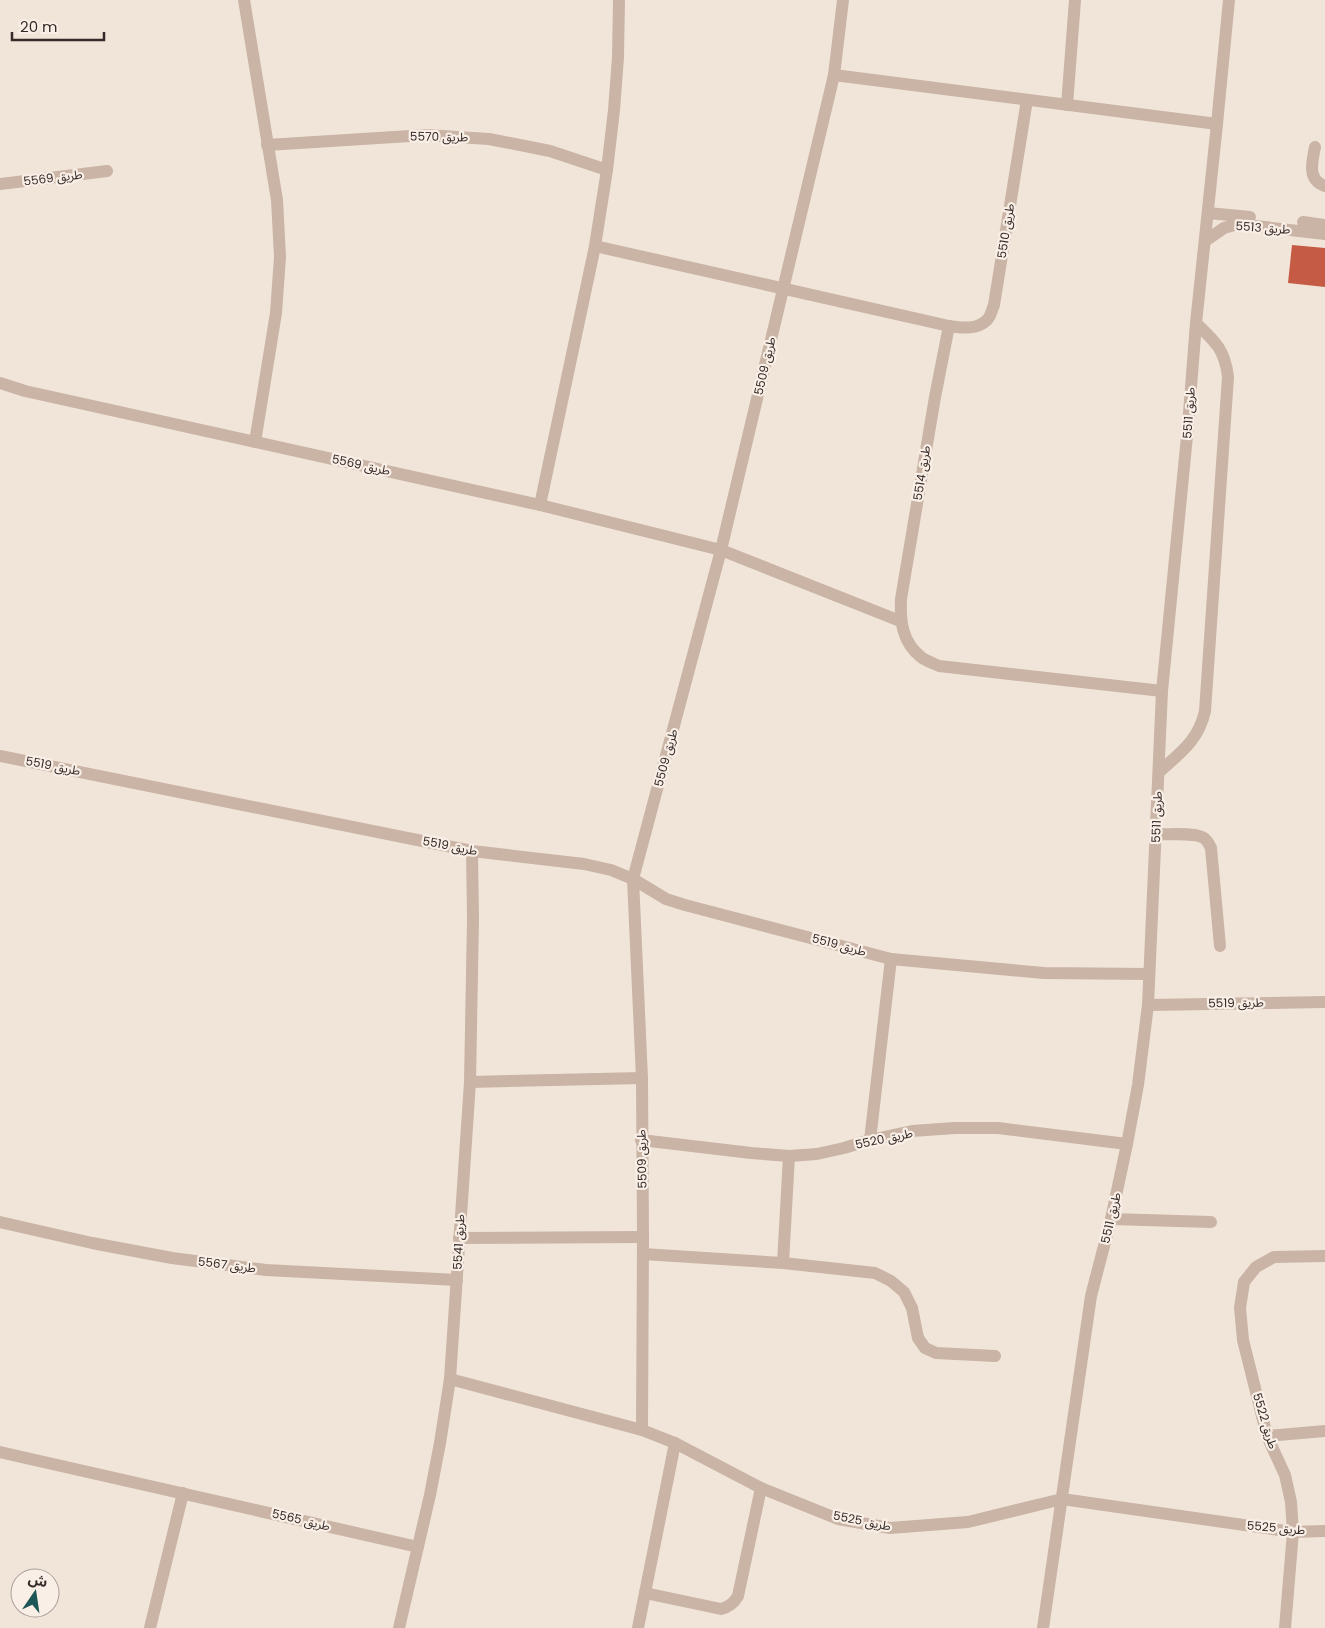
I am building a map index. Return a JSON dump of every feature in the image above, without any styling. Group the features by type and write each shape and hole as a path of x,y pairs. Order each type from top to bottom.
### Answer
{"street":[{"path":"244,0 277,200 280,256 276,313 255,442"},
{"path":"540,505 595,246 607,170 618,57 619,0"},
{"name":"طريق 5509","path":"642,1430 642,1078 633,878 721,550 834,74 843,0"},
{"path":"1067,105 1075,0"},
{"name":"طريق 5511","path":"1043,1628 1091,1296 1111,1219 1127,1144 1138,1085 1148,1005 1162,691 1188,426 1196,323 1229,0"},
{"path":"834,74 1217,124"},
{"name":"طريق 5510","path":"949,326 962,328 977,326 989,319 994,305 1027,100"},
{"name":"طريق 5570","path":"267,145 426,135 489,139 550,151 607,170"},
{"path":"1315,147 1311,171 1315,180 1325,186"},
{"name":"طريق 5569","path":"0,184 106,171"},
{"name":"طريق 5513","path":"1208,213 1325,225"},
{"name":"طريق 5513","path":"1205,241 1224,228 1238,224 1325,234"},
{"path":"595,246 949,326"},
{"path":"1159,772 1197,734 1205,711 1228,377 1221,349 1196,323"},
{"name":"طريق 5514","path":"949,326 934,397 903,589 900,621 907,641 921,656 939,666 1162,691"},
{"name":"طريق 5569","path":"0,383 25,391 540,505 721,550"},
{"path":"721,550 900,621"},
{"name":"طريق 5519","path":"0,756 472,851 584,864 611,870 633,878 666,899 891,959 1044,973 1149,974"},
{"path":"1157,834 1198,836 1208,842 1211,848 1220,946"},
{"name":"طريق 5541","path":"399,1628 440,1443 450,1379 470,1082 473,919 472,851"},
{"path":"870,1140 891,959"},
{"name":"طريق 5519","path":"1148,1005 1325,1002"},
{"path":"470,1082 642,1078"},
{"name":"طريق 5520","path":"641,1140 789,1156 817,1154 870,1140 921,1131 955,1128 998,1128 1127,1144"},
{"path":"783,1264 789,1156"},
{"path":"1111,1219 1211,1222"},
{"name":"طريق 5567","path":"0,1222 92,1243 172,1258 266,1270 457,1280"},
{"path":"459,1238 643,1237"},
{"path":"642,1254 875,1273 891,1280 904,1292 912,1308 918,1338 925,1348 936,1353 995,1356"},
{"name":"طريق 5522","path":"1285,1628 1293,1532 1290,1502 1285,1475 1267,1436 1243,1340 1240,1308 1244,1282 1256,1267 1274,1258 1325,1256"},
{"name":"طريق 5525","path":"450,1379 642,1430 674,1443 761,1488 838,1519 890,1528 968,1522 1062,1499 1293,1532 1325,1531"},
{"path":"1267,1436 1325,1431"},
{"path":"638,1628 674,1443"},
{"name":"طريق 5565","path":"0,1452 418,1547"},
{"path":"645,1593 721,1609 728,1607 734,1602 738,1596 761,1488"},
{"path":"150,1628 183,1493"}],"building":[{"path":"1292,245 1325,248 1325,287 1288,283"}]}
